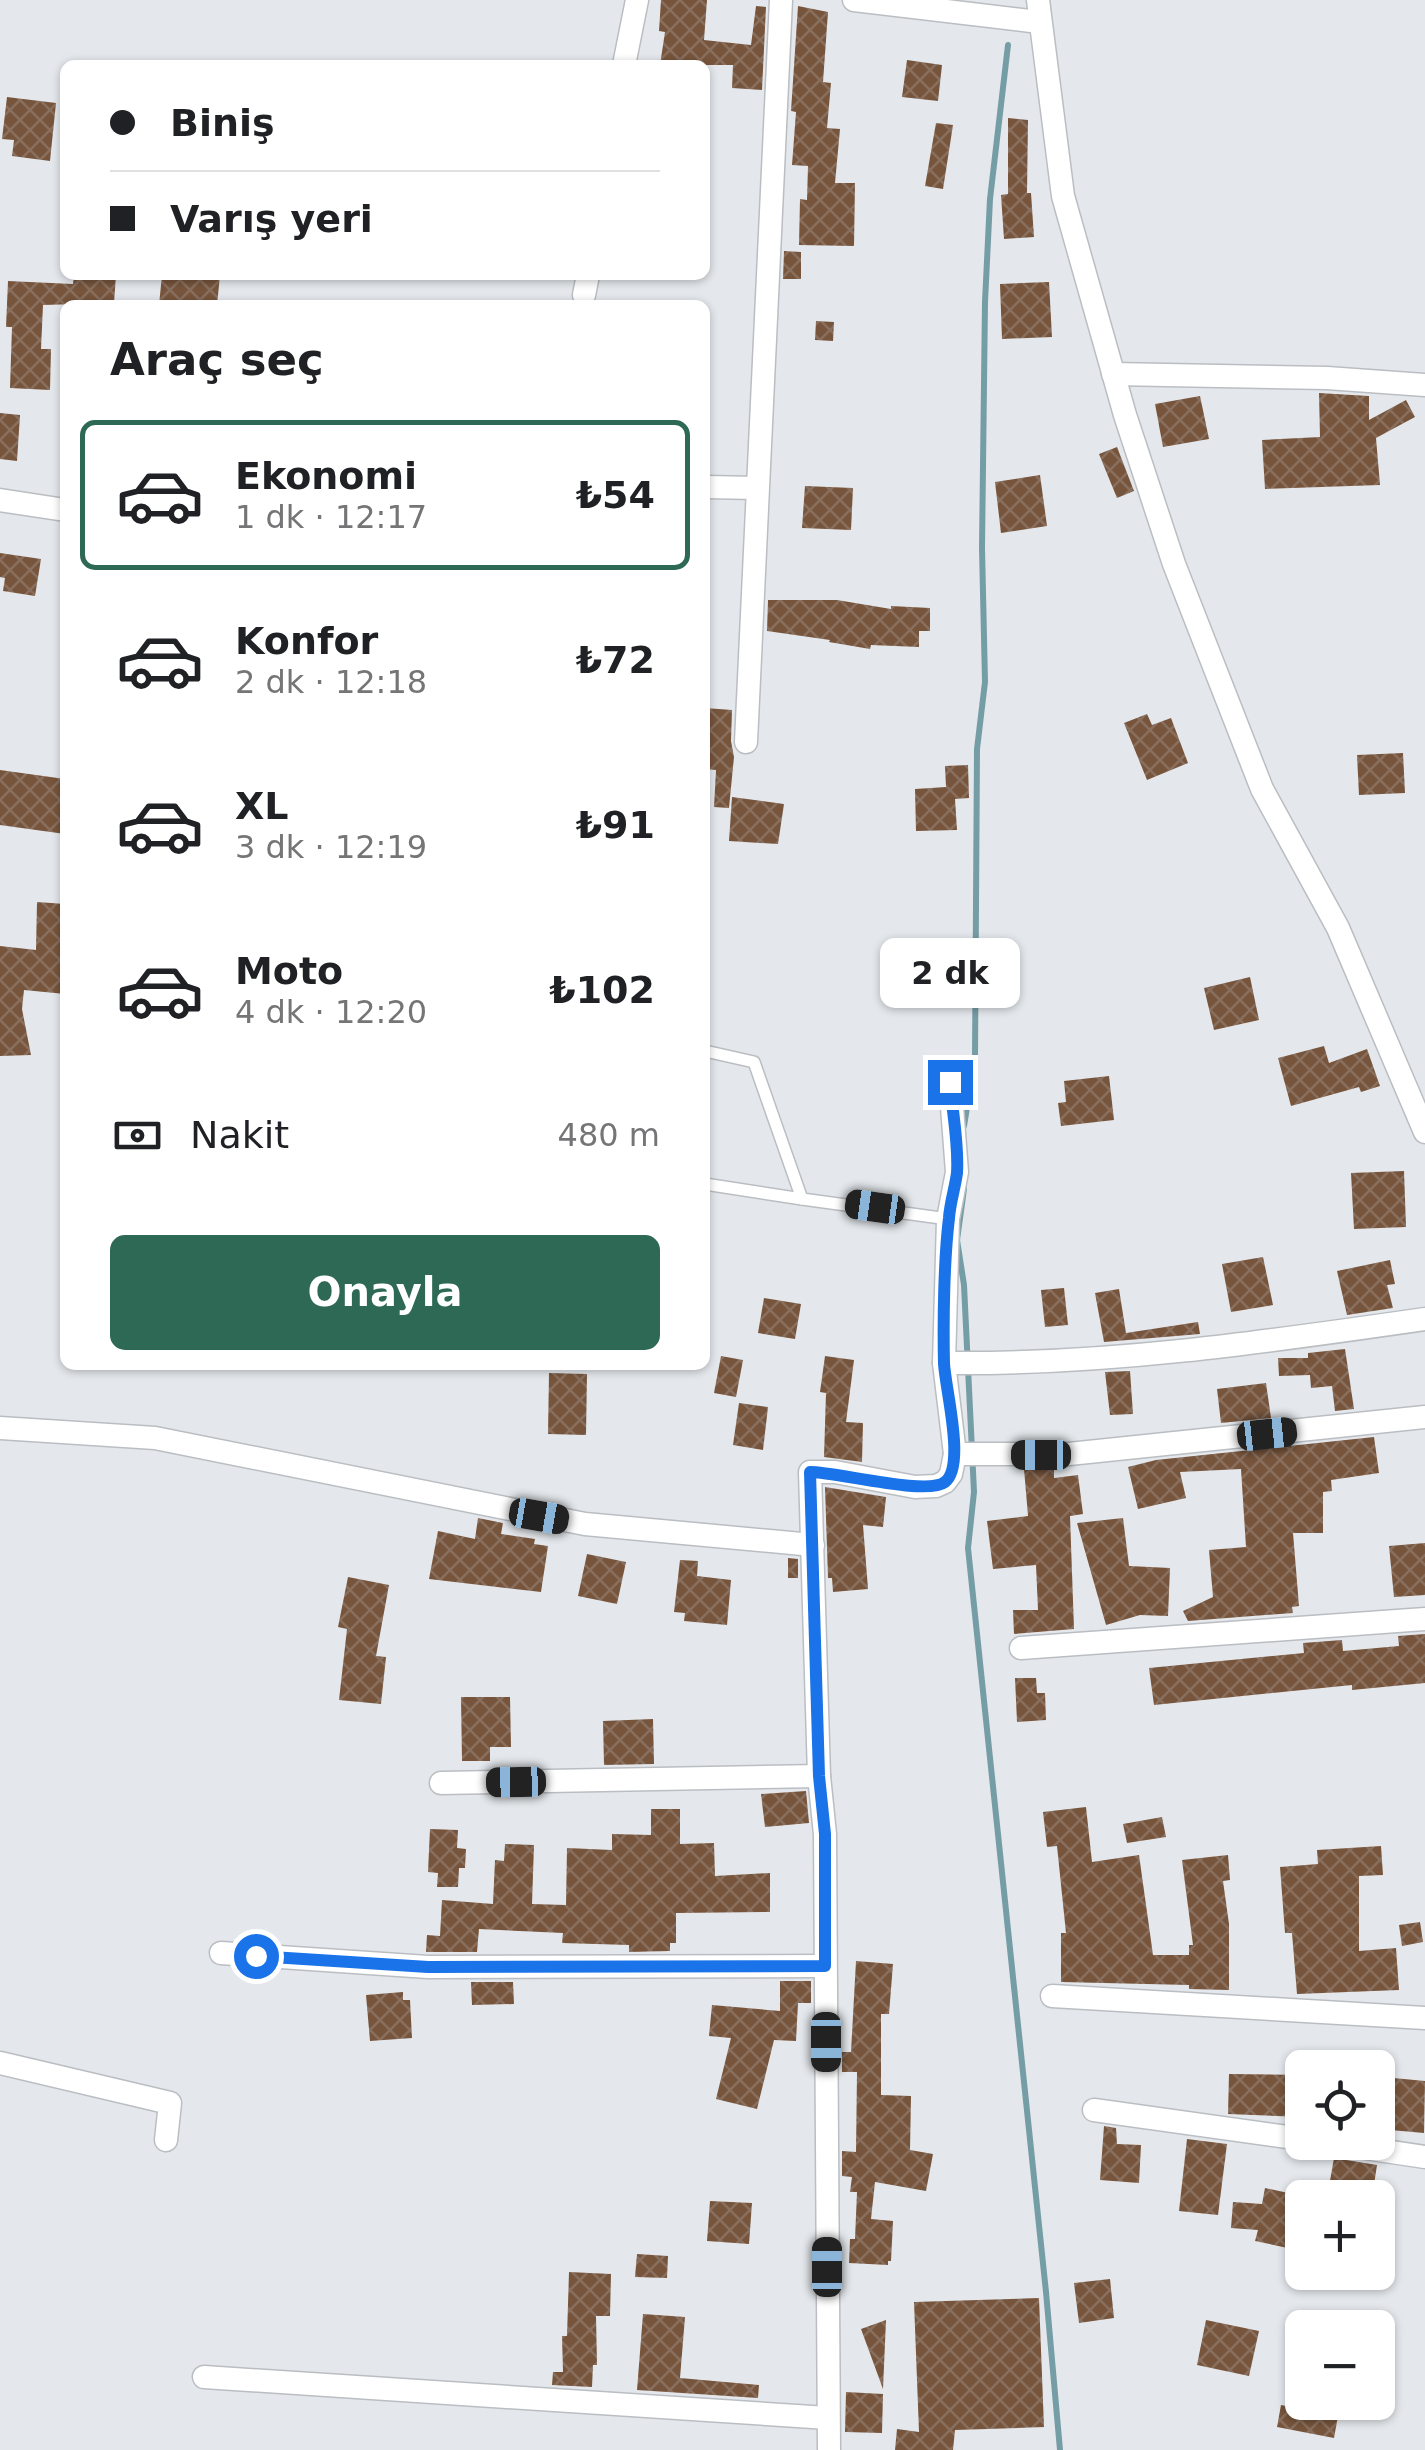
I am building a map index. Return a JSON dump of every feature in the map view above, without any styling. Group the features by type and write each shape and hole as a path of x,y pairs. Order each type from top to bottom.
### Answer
{"street":[{"path":"625,60 637,0"},
{"path":"746,742 781,0"},
{"path":"854,0 1038,11 1064,196 1113,374 1174,564 1262,789 1338,928 1425,1132"},
{"path":"1113,374 1327,378 1425,385"},
{"path":"710,487 757,488"},
{"path":"0,500 60,509"},
{"path":"828,2450 825,1834 819,1776 810,1472 835,1472 915,1487 936,1486 951,1474 955,1454 944,1362 948,1218 957,1172 950,1082"},
{"path":"944,1362 1054,1362 1425,1319"},
{"path":"955,1454 1069,1454 1425,1416"},
{"path":"0,1428 155,1438 585,1524 813,1545"},
{"path":"1021,1648 1425,1619"},
{"path":"440,1783 819,1776"},
{"path":"221,1953 428,1967 825,1966"},
{"path":"1052,1996 1425,2018"},
{"path":"0,2064 170,2103 166,2140"},
{"path":"1094,2110 1285,2137"},
{"path":"1395,2152 1425,2157"},
{"path":"204,2377 828,2418"}],"lane":[{"path":"710,1053 754,1062 802,1199"},
{"path":"710,1185 948,1218"}],"building":[{"path":"661,0 707,0 704,40 751,45 756,6 766,7 762,90 732,88 733,65 710,65 710,60 661,60 665,32 659,31"},
{"path":"798,6 828,12 823,82 831,83 827,128 840,129 835,183 855,183 854,246 799,245 800,199 807,200 808,166 792,165 796,112 791,111"},
{"path":"907,60 942,65 938,101 902,97"},
{"path":"7,97 56,103 50,161 12,156 14,140 2,139"},
{"path":"1008,118 1028,120 1027,193 1031,193 1034,237 1004,239 1001,195 1008,194"},
{"path":"936,123 953,125 943,189 925,186"},
{"path":"784,251 801,252 801,279 783,279"},
{"path":"73,280 116,280 114,300 60,300 60,305 43,305 41,349 51,349 50,390 10,388 12,327 6,327 8,281 73,284"},
{"path":"162,280 220,280 218,300 160,300"},
{"path":"1049,282 1052,337 1002,339 1000,284"},
{"path":"816,321 834,322 833,341 815,340"},
{"path":"1319,393 1369,396 1369,420 1406,400 1415,417 1376,438 1380,485 1265,489 1262,440 1320,437"},
{"path":"1200,396 1209,439 1163,447 1155,404"},
{"path":"0,413 20,415 17,461 0,459"},
{"path":"1117,447 1134,491 1117,498 1099,454"},
{"path":"1040,475 1047,526 1001,533 995,482"},
{"path":"805,486 853,488 851,530 802,528"},
{"path":"0,553 41,559 35,596 3,591 5,578 0,577"},
{"path":"768,600 837,600 891,609 930,608 930,631 919,631 919,647 871,645 870,649 767,631"},
{"path":"710,708 732,710 734,757 729,808 714,807 716,770 710,769"},
{"path":"1147,714 1152,725 1171,718 1188,763 1147,780 1124,723"},
{"path":"1403,753 1405,793 1359,795 1357,755"},
{"path":"968,765 969,798 955,799 957,830 916,831 915,789 946,787 945,766"},
{"path":"0,770 60,778 60,833 0,825"},
{"path":"732,797 784,804 778,844 729,841"},
{"path":"37,902 60,904 60,994 24,990 22,1009 31,1055 0,1056 0,946 36,950"},
{"path":"1250,977 1259,1020 1214,1030 1204,988"},
{"path":"1324,1046 1329,1063 1367,1049 1380,1086 1361,1092 1359,1087 1291,1106 1278,1058"},
{"path":"1109,1076 1114,1120 1061,1126 1058,1103 1066,1102 1064,1081"},
{"path":"1404,1171 1406,1227 1354,1229 1351,1173"},
{"path":"1263,1257 1273,1305 1231,1312 1222,1264"},
{"path":"1390,1260 1395,1284 1387,1285 1393,1308 1347,1315 1337,1271"},
{"path":"1064,1288 1068,1325 1045,1327 1041,1290"},
{"path":"1119,1289 1126,1333 1198,1322 1200,1334 1104,1342 1095,1293"},
{"path":"764,1298 801,1304 795,1339 758,1333"},
{"path":"1345,1349 1354,1409 1335,1411 1332,1386 1311,1388 1310,1375 1279,1376 1278,1358 1308,1358 1308,1353"},
{"path":"721,1356 743,1360 736,1397 714,1393"},
{"path":"825,1356 854,1360 846,1422 863,1423 862,1462 824,1457 826,1393 820,1392"},
{"path":"1130,1371 1133,1414 1110,1415 1105,1372"},
{"path":"549,1373 587,1374 586,1435 548,1434"},
{"path":"1266,1383 1271,1418 1221,1423 1217,1389"},
{"path":"739,1403 768,1407 763,1450 733,1445"},
{"path":"1374,1437 1379,1473 1331,1480 1332,1491 1323,1492 1323,1533 1293,1533 1299,1606 1292,1607 1293,1613 1188,1621 1183,1611 1213,1597 1209,1550 1246,1547 1241,1469 1180,1472 1186,1498 1138,1509 1128,1467 1156,1460"},
{"path":"1024,1469 1054,1469 1054,1478 1078,1475 1083,1514 1070,1516 1074,1629 1014,1634 1013,1610 1038,1610 1036,1565 993,1569 987,1521 1028,1516"},
{"path":"825,1487 886,1497 883,1527 863,1525 868,1589 833,1592 832,1578 828,1578"},
{"path":"478,1518 503,1523 501,1534 535,1539 534,1544 548,1546 541,1592 429,1579 438,1531 475,1539"},
{"path":"1123,1518 1129,1566 1170,1568 1168,1616 1140,1615 1106,1625 1077,1523"},
{"path":"1425,1543 1425,1595 1394,1597 1389,1546"},
{"path":"587,1554 626,1562 617,1604 578,1596"},
{"path":"788,1558 798,1559 798,1578 788,1578"},
{"path":"680,1560 698,1561 697,1576 731,1580 727,1625 684,1621 685,1613 674,1612"},
{"path":"348,1577 389,1585 376,1656 386,1657 381,1704 339,1700 347,1629 338,1627"},
{"path":"1425,1634 1425,1683 1352,1690 1352,1685 1154,1705 1149,1668 1304,1653 1303,1643 1342,1640 1343,1651 1399,1646 1398,1636"},
{"path":"1015,1678 1036,1678 1037,1693 1045,1693 1046,1720 1017,1722"},
{"path":"461,1697 510,1697 511,1747 490,1747 490,1761 462,1761"},
{"path":"653,1719 654,1764 604,1765 603,1721"},
{"path":"806,1791 809,1823 765,1827 761,1794"},
{"path":"1086,1807 1092,1862 1139,1855 1153,1955 1189,1955 1189,1945 1193,1945 1182,1860 1228,1855 1230,1880 1223,1881 1229,1924 1229,1990 1189,1989 1189,1985 1061,1982 1061,1933 1066,1933 1057,1846 1047,1847 1043,1812"},
{"path":"651,1809 680,1809 680,1844 714,1843 715,1876 770,1873 770,1912 676,1913 676,1943 670,1943 670,1951 629,1952 629,1945 562,1943 563,1933 479,1929 477,1952 426,1952 427,1935 440,1936 442,1900 493,1904 495,1860 504,1861 505,1844 534,1845 532,1904 566,1905 567,1848 612,1850 612,1834 651,1835"},
{"path":"1162,1817 1166,1837 1127,1843 1123,1824"},
{"path":"430,1829 458,1830 457,1848 466,1849 458,1887 437,1887 438,1873 428,1872"},
{"path":"1381,1846 1383,1875 1359,1876 1359,1951 1396,1948 1399,1990 1297,1994 1292,1933 1285,1933 1280,1867 1318,1864 1317,1850"},
{"path":"1420,1922 1423,1942 1402,1946 1399,1925"},
{"path":"856,1961 893,1964 889,2014 881,2014 881,2095 911,2096 910,2150 933,2154 926,2191 875,2182 871,2219 893,2221 888,2265 849,2263 850,2239 855,2239 857,2192 850,2192 852,2177 842,2176 842,2151 856,2152 857,2072 842,2072 842,2052 851,2052"},
{"path":"780,1981 811,1981 811,2003 798,2003 796,2041 774,2040 757,2109 716,2099 731,2038 709,2036 712,2005 780,2011"},
{"path":"471,1982 513,1982 514,2004 472,2005"},
{"path":"403,1992 403,2000 410,2000 412,2038 370,2041 366,1995"},
{"path":"1229,2074 1285,2075 1285,2116 1228,2114"},
{"path":"1395,2078 1425,2081 1424,2133 1395,2130"},
{"path":"1104,2126 1116,2128 1117,2144 1141,2145 1139,2183 1100,2180"},
{"path":"1187,2139 1227,2144 1218,2215 1179,2211"},
{"path":"1334,2160 1377,2165 1375,2180 1330,2180"},
{"path":"1265,2188 1285,2192 1285,2247 1255,2241 1258,2230 1231,2228 1233,2202 1262,2204"},
{"path":"710,2201 752,2203 749,2244 707,2241"},
{"path":"637,2254 668,2256 667,2278 635,2277"},
{"path":"569,2272 611,2274 610,2316 596,2316 597,2365 593,2365 592,2387 552,2385 553,2372 563,2372 562,2336 567,2336"},
{"path":"1110,2279 1114,2318 1079,2323 1074,2283"},
{"path":"1039,2298 1044,2427 955,2430 953,2450 895,2450 897,2429 919,2432 914,2302"},
{"path":"643,2314 685,2317 680,2378 759,2385 758,2398 637,2390"},
{"path":"886,2320 883,2389 861,2329"},
{"path":"1206,2320 1259,2331 1249,2376 1197,2365"},
{"path":"846,2392 883,2394 882,2433 845,2432"},
{"path":"1281,2405 1285,2406 1285,2420 1337,2420 1334,2438 1277,2427"}],"waterway":[{"path":"964,1126 975,1058 977,749 985,682 985,302 990,199 1008,45"},
{"path":"964,1189 957,1240 964,1285 974,1492 968,1548 1060,2450"}],"route":[{"path":"256,1956 428,1967 825,1966 825,1834 819,1776 810,1472 835,1472 915,1487 936,1486 951,1474 955,1454 944,1362 948,1218 957,1172 950,1082"}]}
